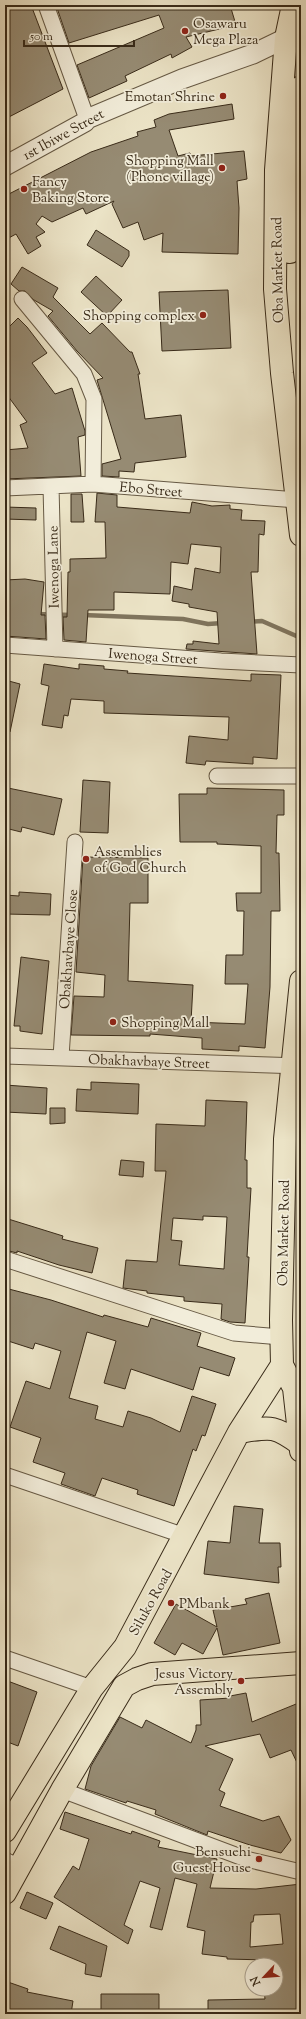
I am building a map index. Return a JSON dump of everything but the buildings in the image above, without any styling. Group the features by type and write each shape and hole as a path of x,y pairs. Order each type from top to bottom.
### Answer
{"main road":[{"name":"Oba Market Road","path":"293,5 293,37 276,170 275,288 282,373 301,535"},
{"name":"Oba Market Road","path":"301,87 293,164 290,285 295,370 301,419"},
{"name":"Oba Market Road","path":"301,981 297,1067 285,1139 281,1337 292,1375 300,1417 301,1448"},
{"name":"Siluko Road","path":"5,1831 92,1688 125,1647 239,1432 292,1375"},
{"path":"239,1432 268,1428 281,1431 301,1448"},
{"path":"5,1893 12,1864 62,1790 124,1686 137,1679 152,1674 301,1663"}],"street":[{"path":"46,5 87,119"},
{"name":"1st Ibiwe Street","path":"5,166 85,122 87,119 182,79 253,54 293,37"},
{"path":"22,299 84,374 90,387 94,399 93,484"},
{"name":"Ebo Street","path":"5,488 93,484 297,500"},
{"name":"Iwenoga Lane","path":"51,486 55,649"},
{"name":"Iwenoga Street","path":"5,645 221,661 301,665"},
{"path":"217,776 301,776"},
{"name":"Obakhavbaye Close","path":"61,1057 75,842"},
{"name":"Obakhavbaye Street","path":"5,1056 297,1067"},
{"path":"5,1260 234,1333 281,1337"},
{"path":"5,1475 185,1536"},
{"path":"5,1658 92,1688"},
{"path":"62,1790 246,1859 301,1872"}],"waterway":[{"path":"35,614 72,615"},
{"path":"83,615 183,619 208,624 223,623"},
{"path":"248,622 262,621 301,638"}],"place":[{"name":"Osawaru Mega Plaza","path":"185,31"},
{"name":"Emotan Shrine","path":"223,96"},
{"name":"Shopping Mall (Phone village)","path":"222,168"},
{"name":"Fancy Baking Store","path":"24,189"},
{"name":"Shopping complex","path":"203,315"},
{"name":"Assemblies of God Church","path":"86,859"},
{"name":"Shopping Mall","path":"113,1022"},
{"name":"PMbank","path":"171,1603"},
{"name":"Jesus Victory Assembly","path":"241,1681"},
{"name":"Bensuehi Guest House","path":"259,1859"}]}
